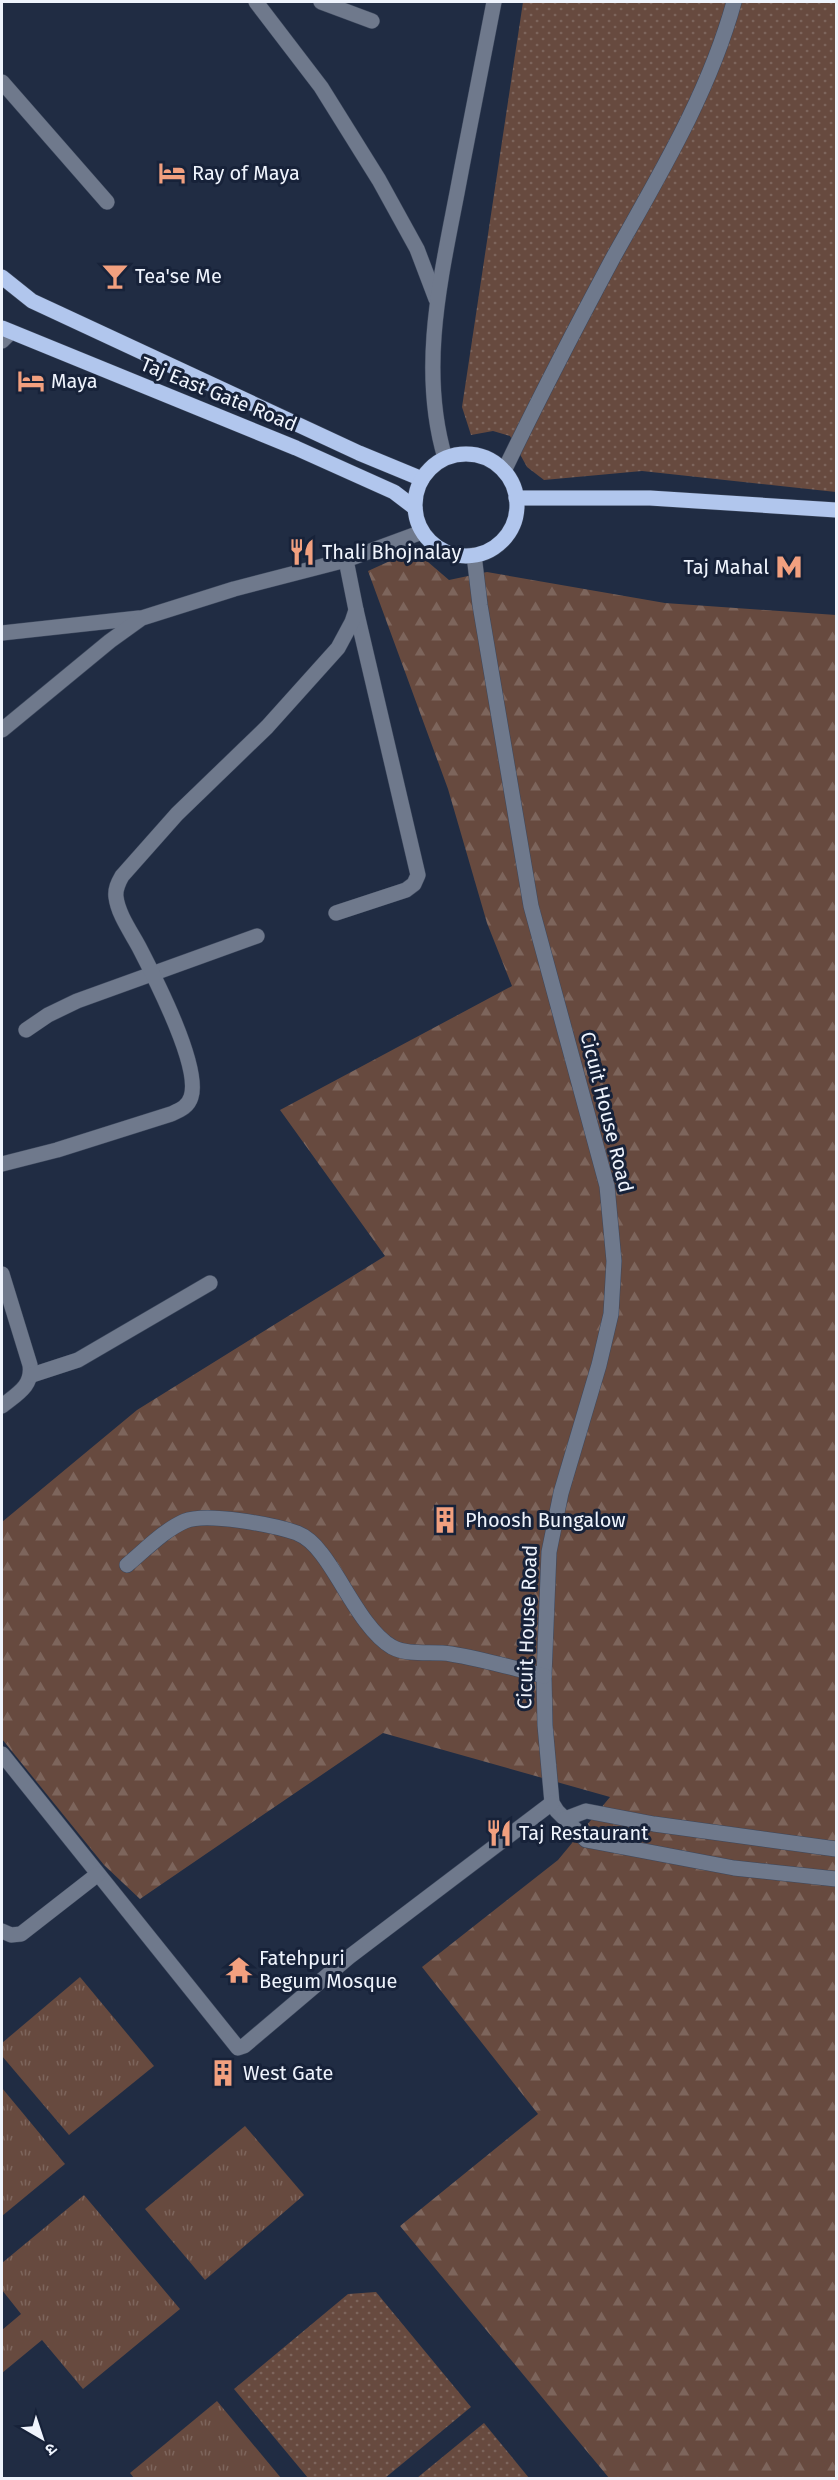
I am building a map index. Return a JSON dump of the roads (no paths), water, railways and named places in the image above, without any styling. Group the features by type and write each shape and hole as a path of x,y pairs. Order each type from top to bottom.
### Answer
{"main road":[{"path":"2,277 32,301 359,453 422,479"},
{"name":"Taj East Gate Road","path":"5,333 296,448 394,492 415,508"},
{"path":"457,454 483,456 504,471 512,484 516,498 516,514 511,528 501,541 489,550 474,555 456,554 439,548 422,532 415,508 416,493 422,479 432,467 445,458 457,454"},
{"path":"516,498 650,498 837,510"}],"street":[{"path":"256,2 321,87 379,180 417,249 436,299"},
{"path":"321,2 372,21"},
{"path":"445,458 438,435 431,372 436,299 494,2"},
{"path":"504,471 594,294 690,120 726,31 734,2"},
{"path":"2,82 107,202"},
{"path":"2,633 142,618 234,589 346,560 422,532"},
{"name":"Cicuit House Road","path":"474,555 480,605 531,906 607,1186 614,1261 611,1314 599,1365 561,1493 549,1552 544,1676 545,1725 552,1803"},
{"path":"336,913 406,890 414,884 418,875 346,560"},
{"path":"2,1164 57,1150 185,1108 191,1098 193,1086 185,1053 152,972 122,914 116,897 116,886 122,876 177,814 267,727 338,648 356,610"},
{"path":"2,730 110,641 142,618"},
{"path":"26,1030 48,1015 77,1001 256,936"},
{"path":"2,1274 32,1375"},
{"path":"2,1406 21,1391 32,1375 78,1360 210,1283"},
{"path":"127,1565 174,1527 199,1518 234,1520 296,1533 313,1543 323,1554 365,1619 394,1648 465,1657 544,1676"},
{"path":"2,1754 235,2045 241,2048 349,1957 552,1803 586,1840 745,1870 837,1879"},
{"path":"565,1819 586,1811 666,1826 837,1849"},
{"path":"2,1931 11,1935 21,1934 98,1874"}],"place":[{"name":"Ray of Maya","path":"172,173"},
{"name":"Tea'se Me","path":"115,276"},
{"name":"Maya","path":"31,381"},
{"name":"Thali Bhojnalay","path":"302,552"},
{"name":"Taj Mahal","path":"789,567"},
{"name":"Phoosh Bungalow","path":"445,1520"},
{"name":"Taj Restaurant","path":"499,1833"},
{"name":"Fatehpuri Begum Mosque","path":"239,1970"},
{"name":"West Gate","path":"223,2073"}]}
